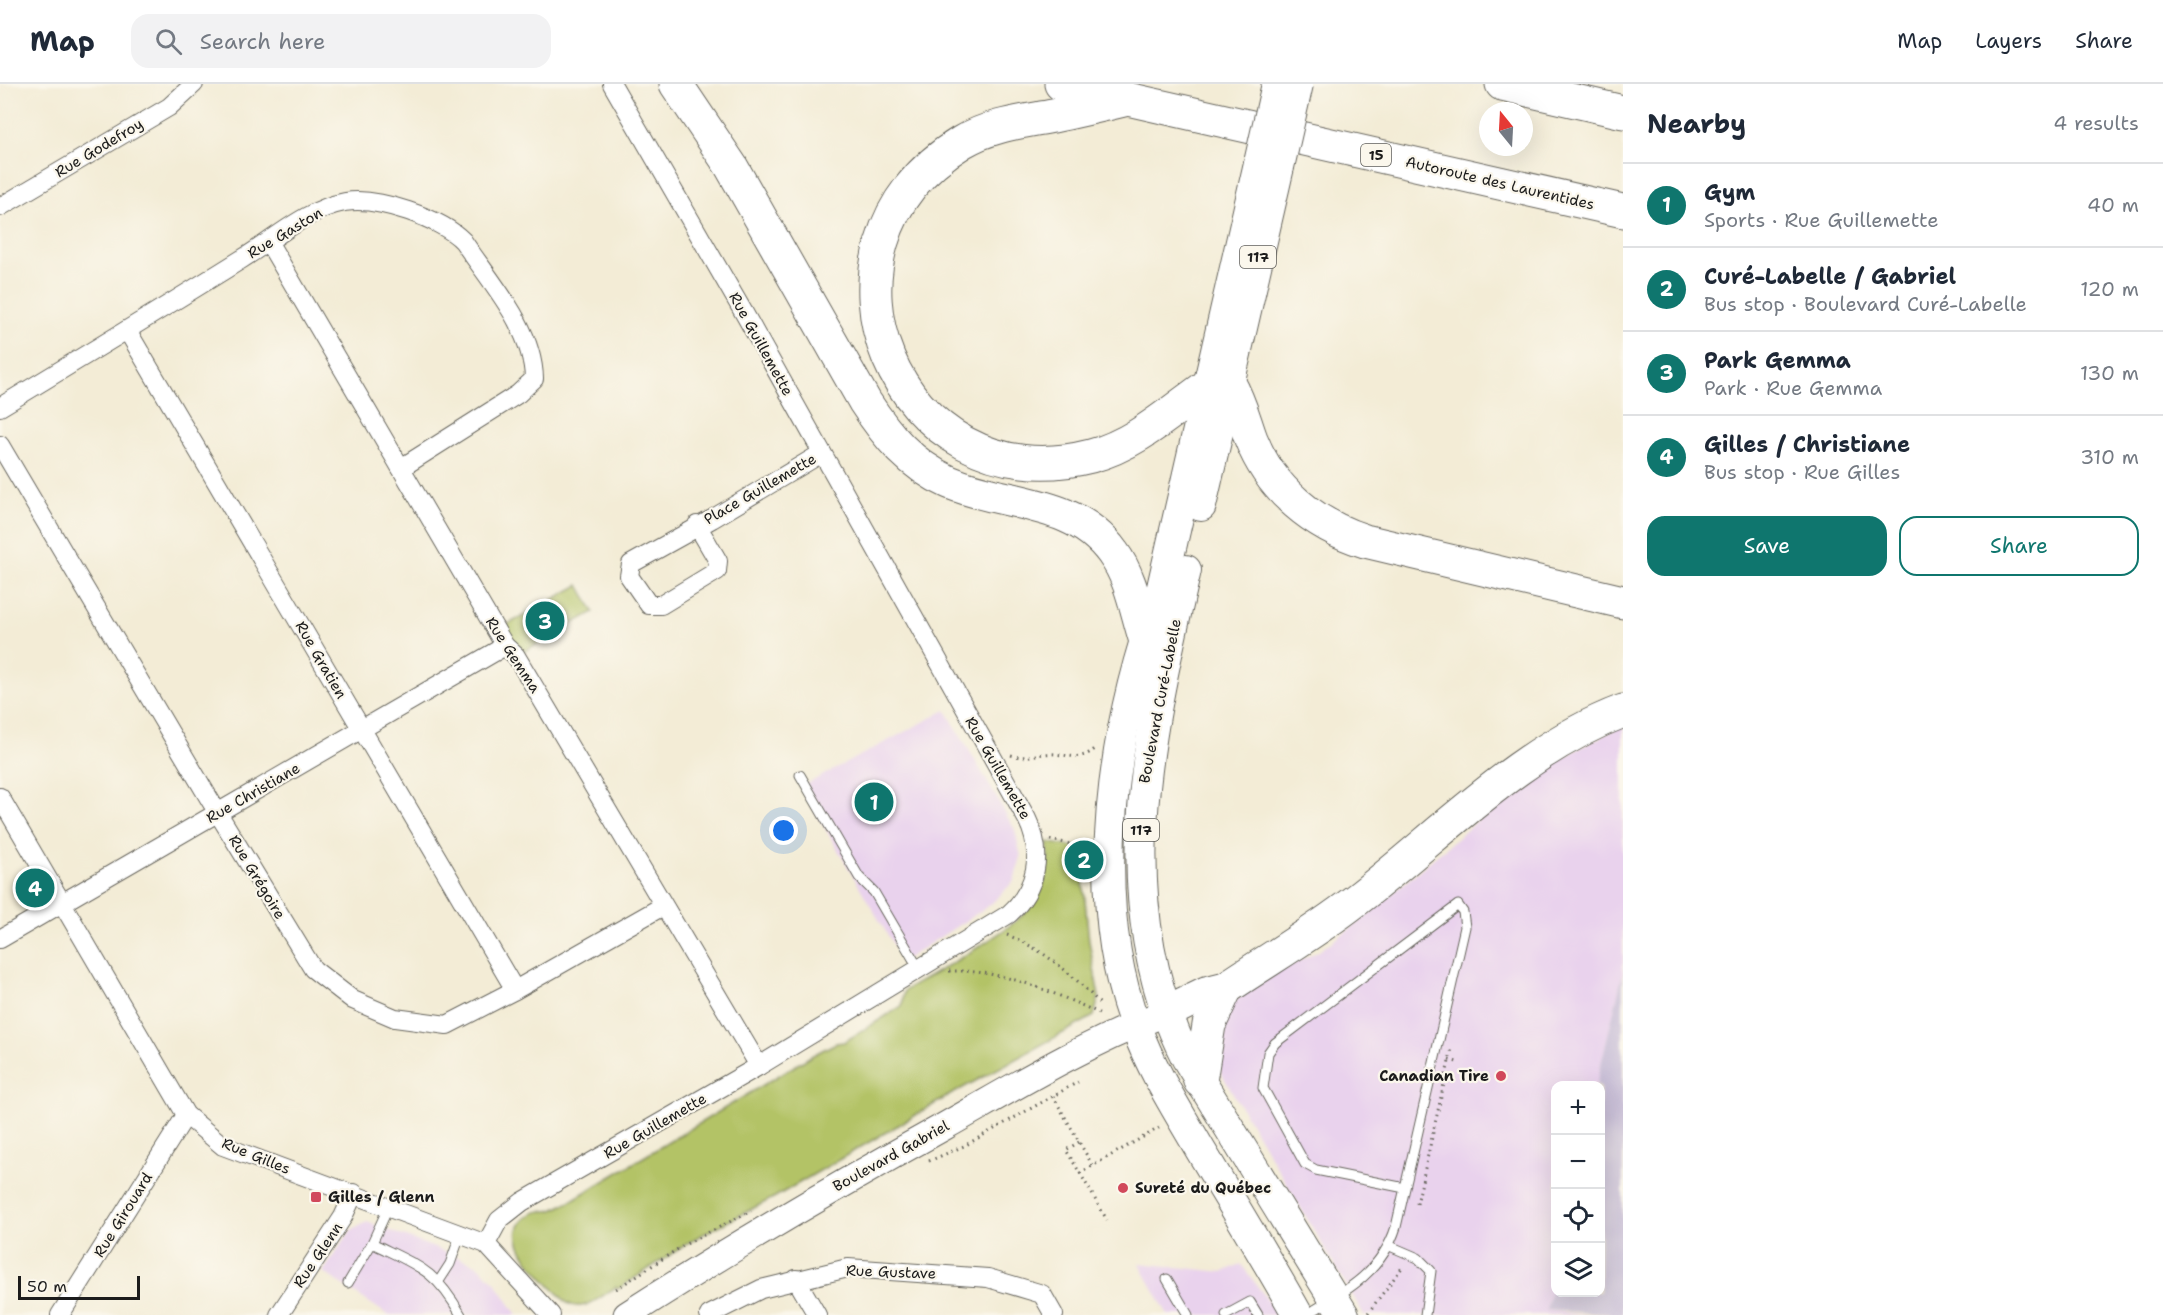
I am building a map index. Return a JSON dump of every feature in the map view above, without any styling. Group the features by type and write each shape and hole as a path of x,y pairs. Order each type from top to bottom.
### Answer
{"highway":[{"path":"676,84 731,166 859,392 890,438 915,462 948,482 971,490 1054,510 1094,532 1121,566 1145,638"},
{"name":"Autoroute des Laurentides","path":"1061,84 1129,95 1623,212"},
{"path":"1502,84 1623,112"},
{"path":"1559,84 1623,91"},
{"path":"1129,95 987,130 963,142 924,171 898,205 882,242 874,285 879,335 888,360 902,385 936,423 976,448 1019,460 1063,461 1104,452 1152,427 1218,385 1242,405 1251,439 1266,468 1293,501 1329,527 1365,541 1623,602"},
{"path":"1150,1019 1206,993 1226,988 1353,903 1533,760 1576,732 1623,711"},
{"path":"1200,1081 1209,1025 1226,988"}],"main road":[{"name":"Boulevard Curé-Labelle","path":"1269,165 1277,84"},
{"name":"Boulevard Curé-Labelle","path":"1298,84 1269,165 1218,385 1160,596 1145,638 1115,781 1108,850 1113,925 1120,969 1150,1019 1200,1081 1244,1155 1348,1309"},
{"name":"Boulevard Curé-Labelle","path":"1218,385 1144,783 1141,858 1144,902 1157,987 1150,1019 1170,1097 1298,1315"}],"street":[{"name":"Rue Godefroy","path":"0,207 169,107 194,84"},
{"name":"Rue Guillemette","path":"486,1244 500,1220 510,1210 759,1066 994,923 1015,908 1025,896 1035,874 1037,850 1031,827 612,84"},
{"name":"Rue Gaston","path":"0,407 269,243 317,210 347,201 381,203 429,219 452,230 464,241 520,327 533,362 534,379 518,394 401,468"},
{"name":"Rue Gemma","path":"269,243 505,646 516,656 759,1066"},
{"name":"Rue Gratien","path":"127,330 515,990"},
{"name":"Rue Grégoire","path":"0,445 217,813 313,969 353,1000 395,1018 447,1025 515,990 663,906"},
{"name":"Place Guillemette","path":"697,525 718,561 717,571 661,605 649,605 629,576 629,566 697,525 712,519 822,453"},
{"name":"Rue Christiane","path":"0,939 505,646"},
{"name":"Rue Gilles","path":"0,797 186,1115 223,1146 486,1244 551,1315"},
{"name":"Boulevard Gabriel","path":"627,1315 753,1235 842,1183 1091,1044 1150,1019"},
{"name":"Rue Girouard","path":"60,1315 186,1115"},
{"name":"Rue Glenn","path":"279,1315 343,1217 354,1193"},
{"name":"Rue Gustave","path":"710,1315 761,1289 848,1268 918,1271 988,1278 1042,1294 1054,1315"},
{"path":"796,1279 817,1315"}],"lane":[{"path":"800,775 859,877 874,892 919,969"},
{"path":"1306,1315 1348,1309 1363,1279 1390,1246 1405,1188 1466,927 1463,912 1458,905 1275,1043 1268,1053 1263,1088 1305,1164 1316,1170 1405,1188"},
{"path":"348,1283 372,1243 388,1206"},
{"path":"439,1281 450,1264 461,1233"},
{"path":"372,1243 422,1268 439,1281 461,1315"},
{"path":"1390,1246 1418,1258 1431,1272 1425,1315"},
{"path":"1167,1279 1188,1315"},
{"path":"1226,1315 1250,1302 1258,1315"}],"path":[{"path":"987,749 1028,758 1046,754 1078,758 1097,747"},
{"path":"1046,839 1086,848"},
{"path":"994,923 1002,932 1048,958 1074,978 1101,1005"},
{"path":"945,972 969,971 1022,982 1099,1013"},
{"path":"1417,1204 1453,1042"},
{"path":"1449,1060 1457,1062"},
{"path":"1053,1096 1094,1167"},
{"path":"1080,1173 1160,1128"},
{"path":"1079,1142 1066,1150 1106,1218 1100,1220"},
{"path":"1071,1170 1076,1166"},
{"path":"1348,1309 1404,1265"}],"shaded area":[{"path":"946,710 1015,830 1021,857 1014,881 990,905 903,961 801,787"},
{"path":"1623,725 1623,973 1597,1081 1551,1081 1551,1293 1546,1310 1588,1315 1364,1315 1221,1073 1219,1065 1227,1006 1268,976 1319,951 1359,922 1532,774"},
{"path":"1623,973 1623,1315 1546,1310 1551,1291 1551,1297 1605,1297 1605,1081 1597,1081"},
{"path":"367,1222 476,1264 495,1282 517,1315 388,1315 323,1272 351,1230"},
{"path":"1139,1263 1223,1272 1241,1264 1279,1315 1168,1315"}],"green space":[{"path":"579,585 594,612 516,656 496,631"},
{"path":"1047,842 1079,848 1077,857 1081,859 1089,941 1099,997 1094,1016 950,1095 775,1197 696,1238 618,1289 616,1287 586,1305 573,1306 567,1303 536,1271 520,1245 518,1233 522,1222 536,1212 552,1210 566,1203 811,1056 836,1043 844,1042 902,1006 904,991 996,936 1022,916 1032,905 1046,878"}],"place":[{"name":"Park Gemma","path":"545,621"},
{"name":"Gym","path":"874,802"},
{"name":"Curé-Labelle / Gabriel","path":"1084,860"},
{"name":"Gilles / Christiane","path":"35,888"},
{"name":"Canadian Tire","path":"1501,1076"},
{"name":"Sureté du Québec","path":"1123,1188"},
{"name":"Gilles / Glenn","path":"316,1197"}]}
